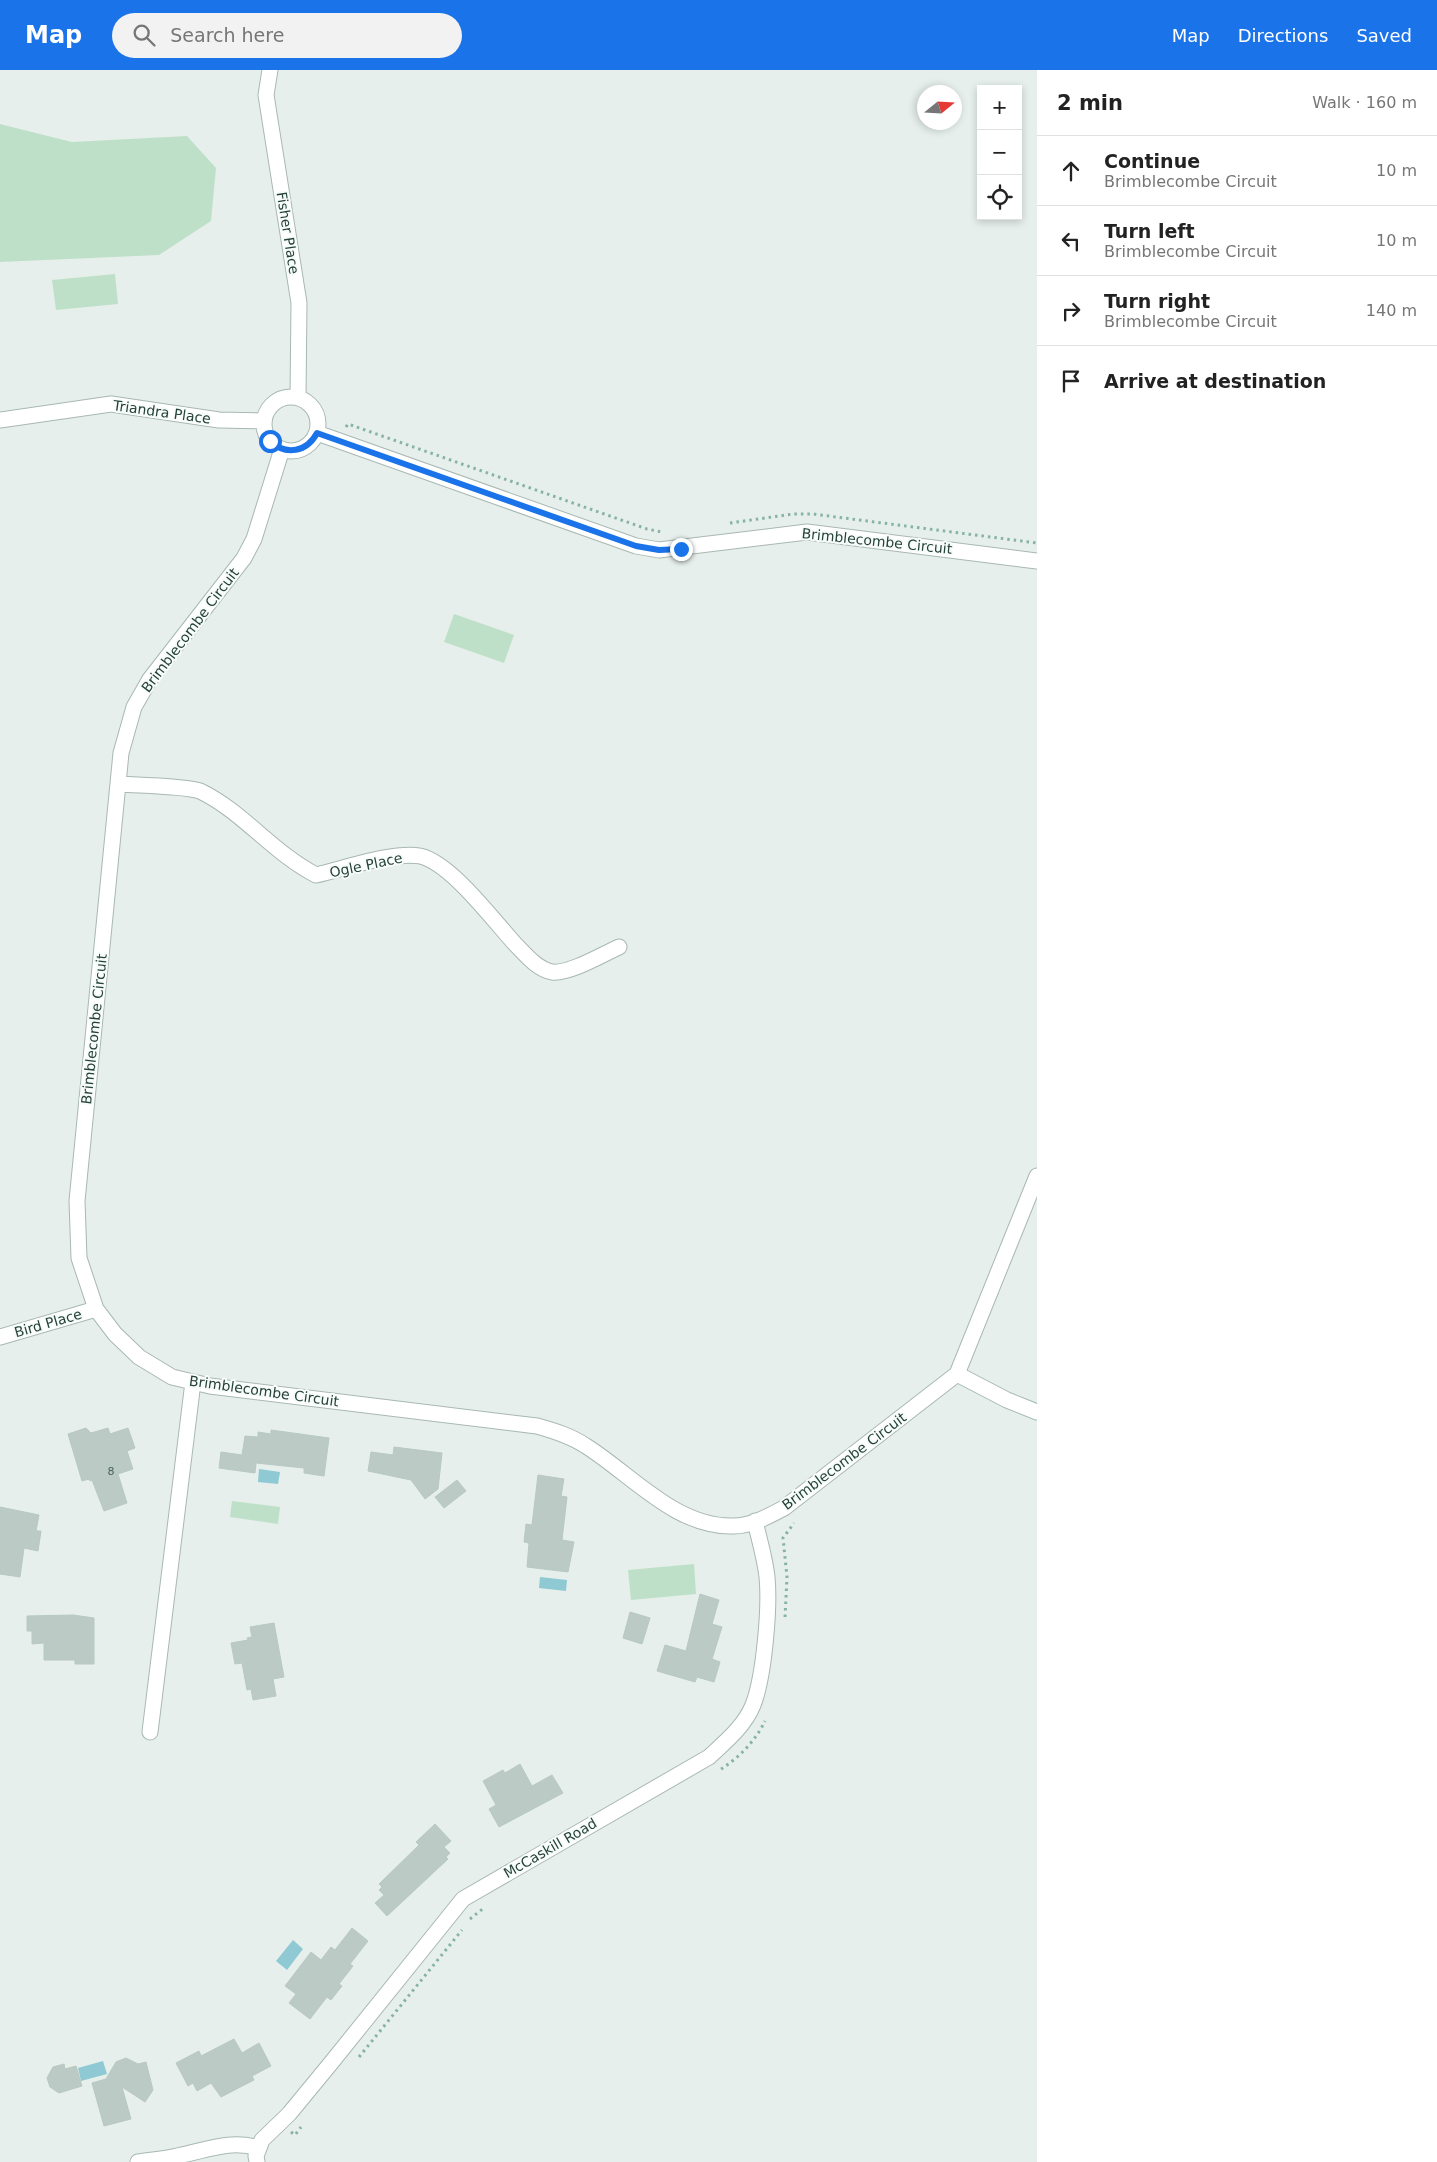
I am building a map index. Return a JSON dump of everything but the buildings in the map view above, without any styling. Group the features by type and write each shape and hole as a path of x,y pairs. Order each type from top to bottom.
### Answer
{"street":[{"name":"Fisher Place","path":"270,70 266,95 299,303 298,397"},
{"path":"298,397 306,401 317,415 317,433 307,446 299,450 282,449 270,441 264,421 272,404 280,399 298,397"},
{"name":"Triandra Place","path":"0,420 111,404 218,420 264,421"},
{"name":"Brimblecombe Circuit","path":"317,433 636,546 659,550 807,532 1037,561"},
{"name":"Brimblecombe Circuit","path":"282,449 254,539 244,558 150,680 134,707 121,753 77,1201 79,1258 96,1309 115,1334 139,1357 172,1377 210,1386 537,1426 563,1433 587,1446 665,1504 690,1517 712,1524 736,1526 755,1521 784,1508 956,1374 1037,1176"},
{"name":"Ogle Place","path":"119,784 198,790 220,803 294,864 316,875 400,856 418,856 436,862 539,967 553,972 574,968 619,947"},
{"name":"Bird Place","path":"0,1337 96,1309"},
{"path":"956,1374 1007,1400 1037,1412"},
{"path":"150,1732 193,1382"},
{"name":"McCaskill Road","path":"258,2155 262,2140 331,2063 463,1899 709,1757 733,1736 752,1706 760,1676 765,1631 767,1577 755,1521"},
{"path":"138,2162 180,2156 206,2148 246,2144 258,2155"}],"path":[{"path":"344,431 348,424 647,529 667,532"},
{"path":"729,523 793,514 813,514 1037,542"},
{"path":"784,1625 788,1595 783,1538 788,1528 796,1521"},
{"path":"716,1773 730,1764 751,1743 767,1717"},
{"path":"357,2060 471,1918 488,1905"},
{"path":"280,2122 295,2134 307,2120"}],"green space":[{"path":"0,124 72,142 187,136 216,168 211,221 159,255 0,262"},
{"path":"115,274 118,304 56,310 52,280"},
{"path":"454,614 514,635 504,663 444,642"},
{"path":"232,1501 280,1507 278,1524 230,1517"},
{"path":"694,1564 696,1594 631,1600 628,1570"}],"water":[{"path":"259,1469 280,1472 278,1484 258,1482"},
{"path":"540,1577 567,1580 566,1591 539,1588"},
{"path":"293,1940 303,1949 287,1970 276,1961"},
{"path":"103,2061 107,2074 81,2081 78,2068"}],"route":[{"path":"270,441 282,449 290,451 299,450 307,446 317,433 636,546 659,550 681,549"}]}
